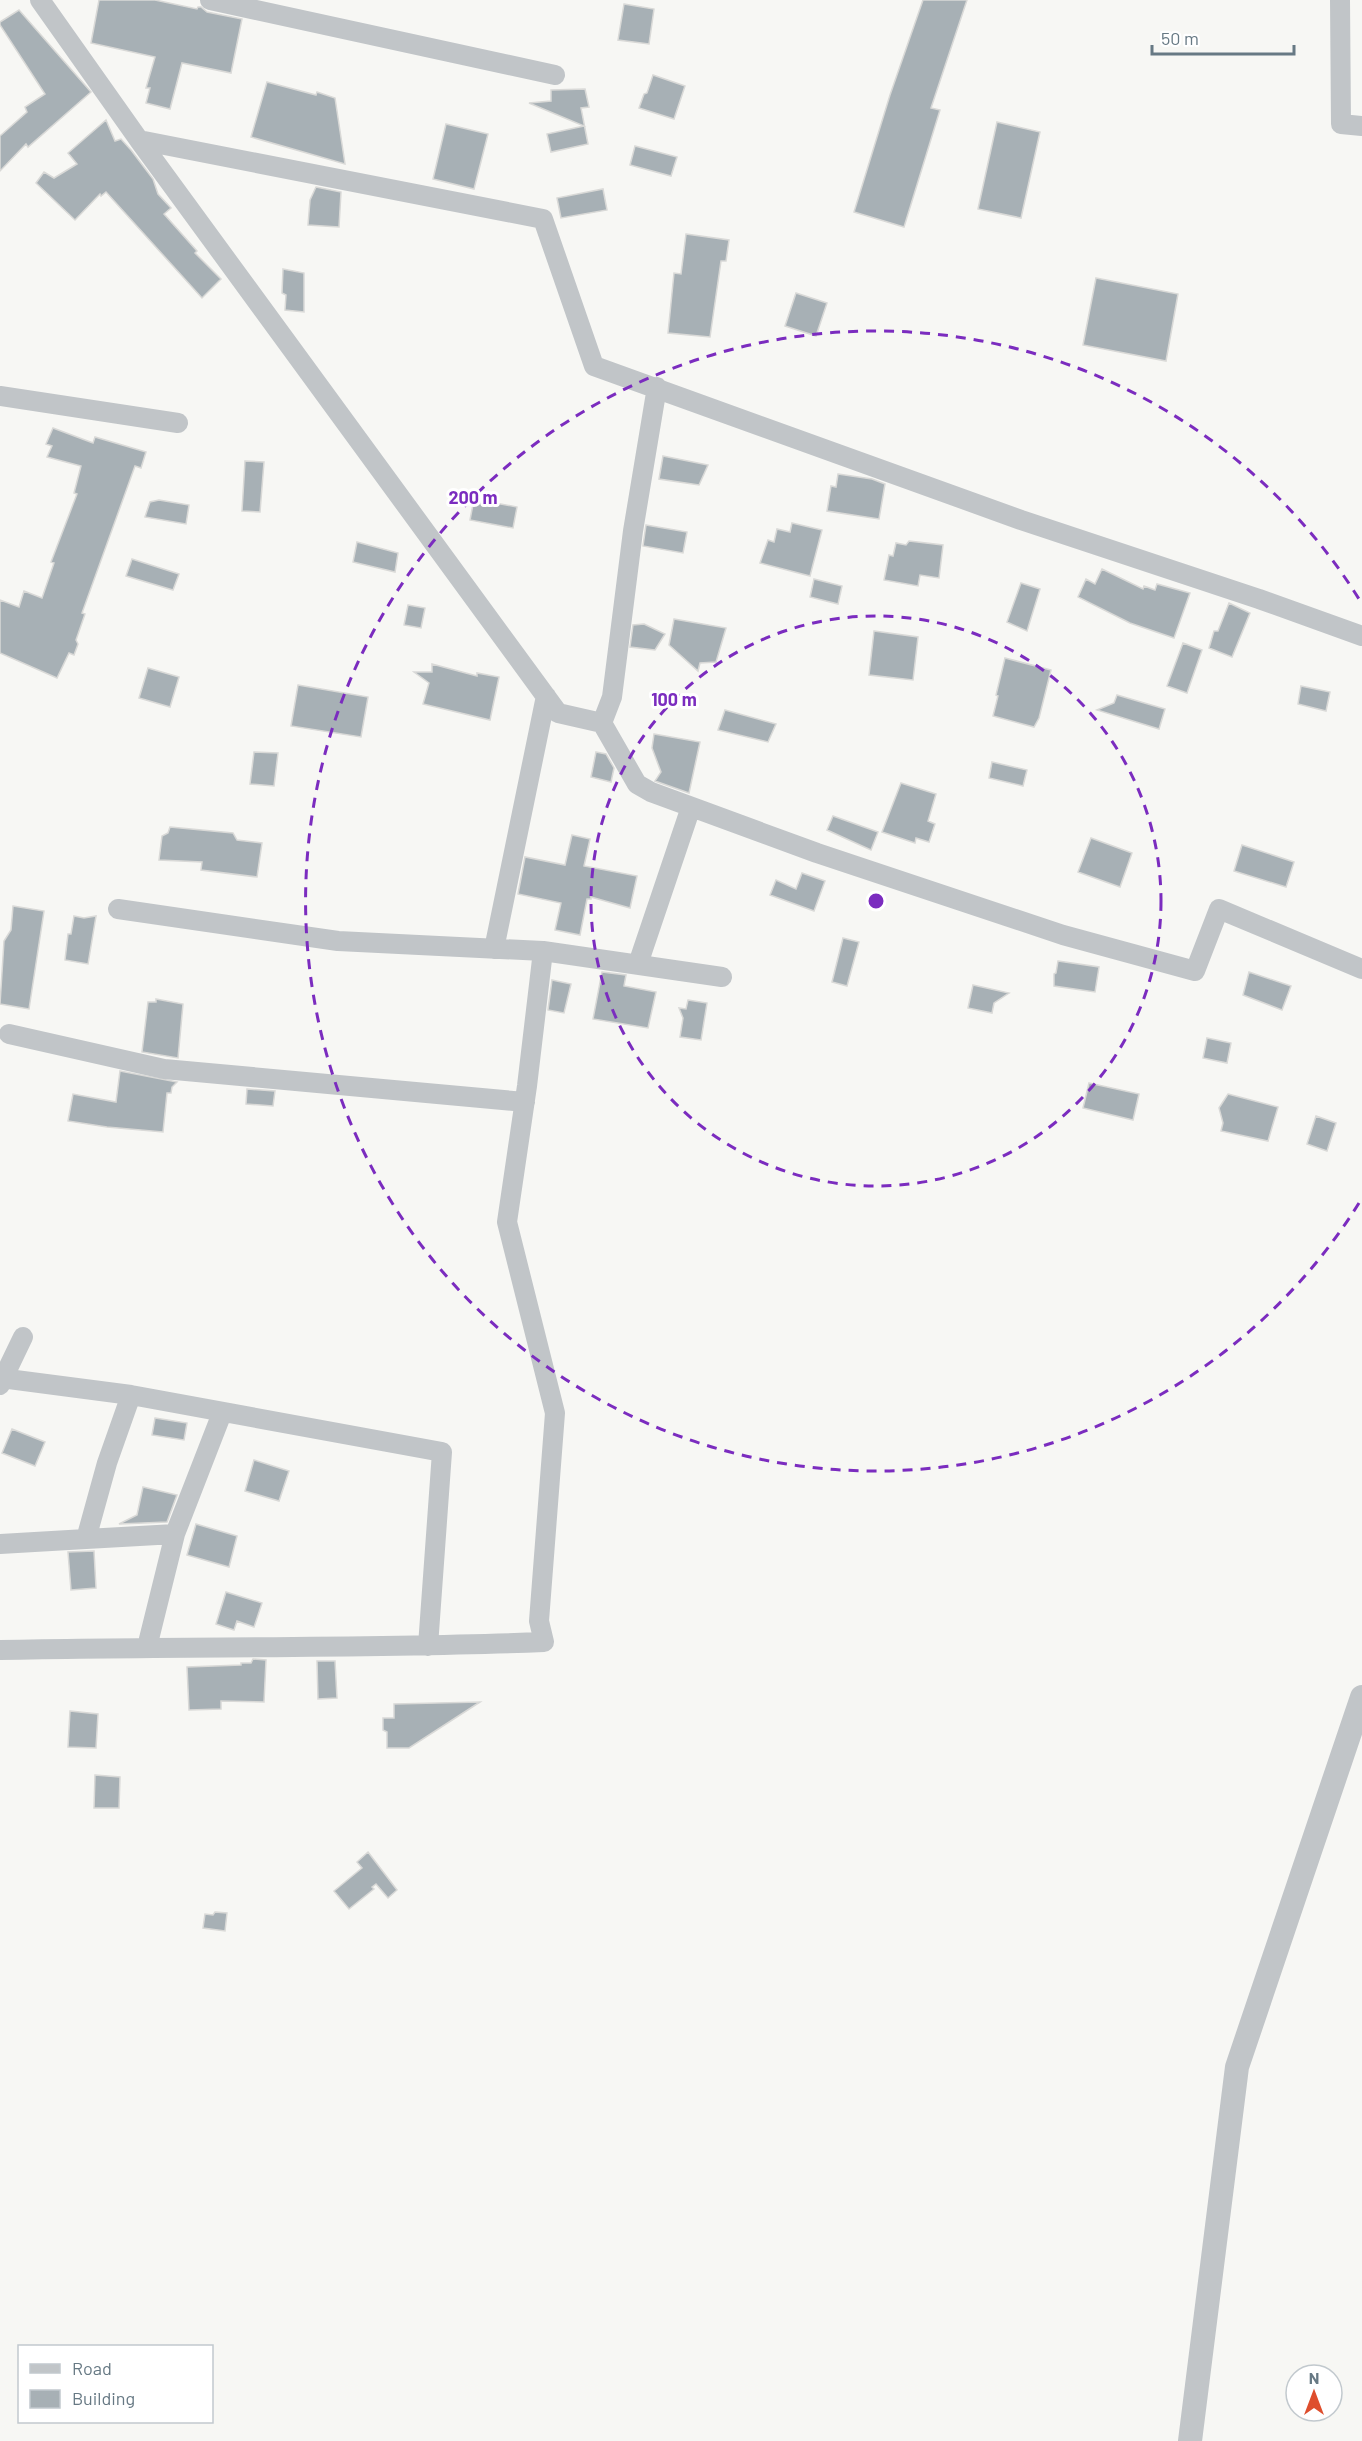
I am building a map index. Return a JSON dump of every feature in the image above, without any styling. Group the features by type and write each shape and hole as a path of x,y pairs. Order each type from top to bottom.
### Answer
{"street":[{"path":"40,0 139,140 558,713 602,723 637,784 651,792 817,853 1063,935 1195,971 1219,909 1362,969"},
{"path":"210,0 555,75"},
{"path":"1340,0 1341,124 1362,126"},
{"path":"139,140 543,219 594,366 1021,520 1259,599 1362,636"},
{"path":"602,723 612,697 633,531 657,387"},
{"path":"0,396 178,423"},
{"path":"494,949 546,696"},
{"path":"638,964 691,807"},
{"path":"118,909 338,941 543,951 722,977"},
{"path":"0,1650 428,1646 544,1642 539,1622 555,1413 507,1222 525,1102 543,951"},
{"path":"9,1034 164,1069 525,1102"},
{"path":"23,1337 0,1380 131,1395 442,1452 428,1646"},
{"path":"86,1539 107,1463 131,1395"},
{"path":"147,1647 175,1534 222,1413"},
{"path":"0,1544 175,1534"},
{"path":"1190,2441 1237,2067 1362,1697"}],"building":[{"path":"99,0 155,0 197,9 201,7 207,12 242,19 231,73 182,63 170,109 146,103 150,88 146,88 155,57 91,43"},
{"path":"923,0 967,0 931,108 940,110 904,227 854,212 890,95"},
{"path":"624,4 654,9 649,44 618,40"},
{"path":"19,10 91,92 28,147 26,144 0,171 0,136 27,112 25,107 45,94 0,25 0,22"},
{"path":"653,75 685,86 674,119 639,108"},
{"path":"267,82 335,98 345,164 251,137"},
{"path":"585,89 589,107 581,108 588,144 551,152 547,134 584,126 529,103 551,101 551,90"},
{"path":"106,120 115,141 121,139 131,150 153,179 158,194 171,208 164,214 197,251 195,253 221,279 202,298 106,192 101,196 100,194 75,220 36,183 44,172 54,178 77,164 68,153"},
{"path":"997,122 1040,132 1021,218 978,209"},
{"path":"446,124 488,134 474,189 433,179"},
{"path":"635,146 677,157 671,176 630,165"},
{"path":"316,187 341,192 339,227 308,225 310,200"},
{"path":"603,189 607,210 561,218 557,198"},
{"path":"686,234 729,240 726,261 721,261 710,337 668,333 674,273 681,274"},
{"path":"283,269 304,273 304,312 285,310 286,295 282,293"},
{"path":"1096,278 1178,294 1166,361 1083,345"},
{"path":"796,293 827,303 816,336 785,326"},
{"path":"53,428 93,443 95,437 146,452 141,468 135,466 82,613 85,614 76,640 78,644 74,655 69,653 57,678 0,653 0,600 19,607 24,591 42,598 54,563 51,562 77,494 74,493 81,466 47,457 52,446 46,444"},
{"path":"663,456 708,465 699,485 659,479"},
{"path":"245,461 264,462 260,512 242,511"},
{"path":"838,474 872,479 885,484 879,519 827,511 831,486 836,487"},
{"path":"474,499 517,507 513,528 470,520"},
{"path":"159,500 189,505 186,524 145,517 150,502"},
{"path":"792,523 822,530 810,576 760,563 768,540 774,542 777,529 790,532"},
{"path":"646,525 687,532 683,553 643,546"},
{"path":"909,541 943,545 939,578 920,575 918,586 884,580 889,555 893,556 896,543 906,545"},
{"path":"357,542 398,553 395,572 353,562"},
{"path":"132,559 179,574 173,590 126,576"},
{"path":"1102,569 1143,589 1144,586 1155,590 1157,584 1190,593 1174,638 1130,623 1078,597 1086,579 1095,584"},
{"path":"814,579 842,586 838,604 810,597"},
{"path":"1021,583 1040,589 1027,631 1007,622"},
{"path":"1229,603 1250,613 1232,657 1209,648 1214,631 1218,631"},
{"path":"408,605 425,608 421,628 404,625"},
{"path":"674,619 726,628 716,662 700,663 698,671 669,645"},
{"path":"644,624 665,634 655,650 630,647 633,625"},
{"path":"874,631 918,637 913,680 869,675"},
{"path":"1183,643 1202,650 1187,693 1167,686"},
{"path":"1005,658 1051,670 1039,718 1034,727 993,716"},
{"path":"432,664 477,676 477,673 499,677 490,720 423,704 429,683 414,672 432,672"},
{"path":"148,668 179,677 170,707 139,698"},
{"path":"298,685 368,697 361,737 291,726"},
{"path":"1301,686 1330,692 1326,711 1298,704"},
{"path":"1117,695 1165,709 1159,729 1097,710 1114,703"},
{"path":"725,710 776,724 768,742 718,730"},
{"path":"654,734 700,742 689,793 655,781 661,772 652,748"},
{"path":"254,752 278,753 274,786 250,784"},
{"path":"596,752 606,754 614,768 611,782 591,777"},
{"path":"992,762 1027,770 1023,786 989,778"},
{"path":"901,783 936,794 928,821 935,824 929,842 916,838 915,843 882,832"},
{"path":"833,816 878,832 871,850 827,830"},
{"path":"170,827 233,833 237,840 262,843 257,877 201,870 202,862 159,860 162,836 168,833"},
{"path":"572,835 590,839 584,866 637,876 630,908 591,897 587,899 580,935 555,930 561,903 518,894 525,857 565,865"},
{"path":"1091,838 1132,853 1120,887 1078,872"},
{"path":"1242,845 1294,862 1286,887 1234,871"},
{"path":"802,873 825,881 814,911 770,895 776,880 796,889"},
{"path":"13,906 44,911 29,1009 0,1004 4,941 11,930"},
{"path":"74,916 84,918 96,916 88,964 65,960 68,934 71,934"},
{"path":"843,938 859,942 847,986 832,982"},
{"path":"1058,961 1099,967 1095,992 1054,986 1054,974"},
{"path":"602,972 626,975 624,986 656,992 648,1028 593,1019"},
{"path":"1249,972 1291,986 1282,1010 1243,995"},
{"path":"552,980 571,984 564,1013 548,1010"},
{"path":"973,985 1009,993 994,1003 992,1013 968,1008"},
{"path":"156,999 183,1004 178,1058 142,1052 148,1002 156,1002"},
{"path":"688,1000 707,1003 701,1040 680,1037 683,1018 679,1008 686,1009"},
{"path":"1207,1038 1231,1043 1227,1063 1203,1058"},
{"path":"120,1071 177,1082 172,1087 171,1093 167,1093 163,1132 68,1121 73,1094 116,1102"},
{"path":"1089,1083 1139,1094 1133,1120 1083,1108"},
{"path":"247,1089 275,1091 273,1106 246,1104"},
{"path":"1228,1094 1278,1107 1268,1141 1221,1131 1223,1123 1219,1108"},
{"path":"1316,1116 1336,1123 1327,1151 1307,1144"},
{"path":"155,1418 187,1423 184,1440 152,1435"},
{"path":"12,1429 45,1442 35,1466 2,1453"},
{"path":"254,1460 289,1471 279,1501 245,1491"},
{"path":"143,1487 177,1495 167,1522 119,1524 137,1515"},
{"path":"196,1524 237,1536 229,1567 187,1555"},
{"path":"94,1551 96,1588 71,1590 68,1552"},
{"path":"226,1592 262,1603 254,1627 237,1621 234,1630 216,1624"},
{"path":"253,1659 266,1660 264,1702 221,1701 221,1709 189,1710 187,1667 241,1665 241,1663 251,1663"},
{"path":"317,1661 335,1661 337,1698 318,1699"},
{"path":"480,1702 409,1748 387,1748 387,1732 383,1730 383,1718 394,1718 394,1704"},
{"path":"70,1711 98,1714 96,1748 68,1747"},
{"path":"95,1775 120,1777 119,1808 94,1808"},
{"path":"368,1852 397,1890 388,1898 376,1884 372,1887 374,1889 349,1909 334,1891 362,1868 357,1862"},
{"path":"215,1912 227,1913 225,1931 203,1928 205,1914 213,1915"}]}
